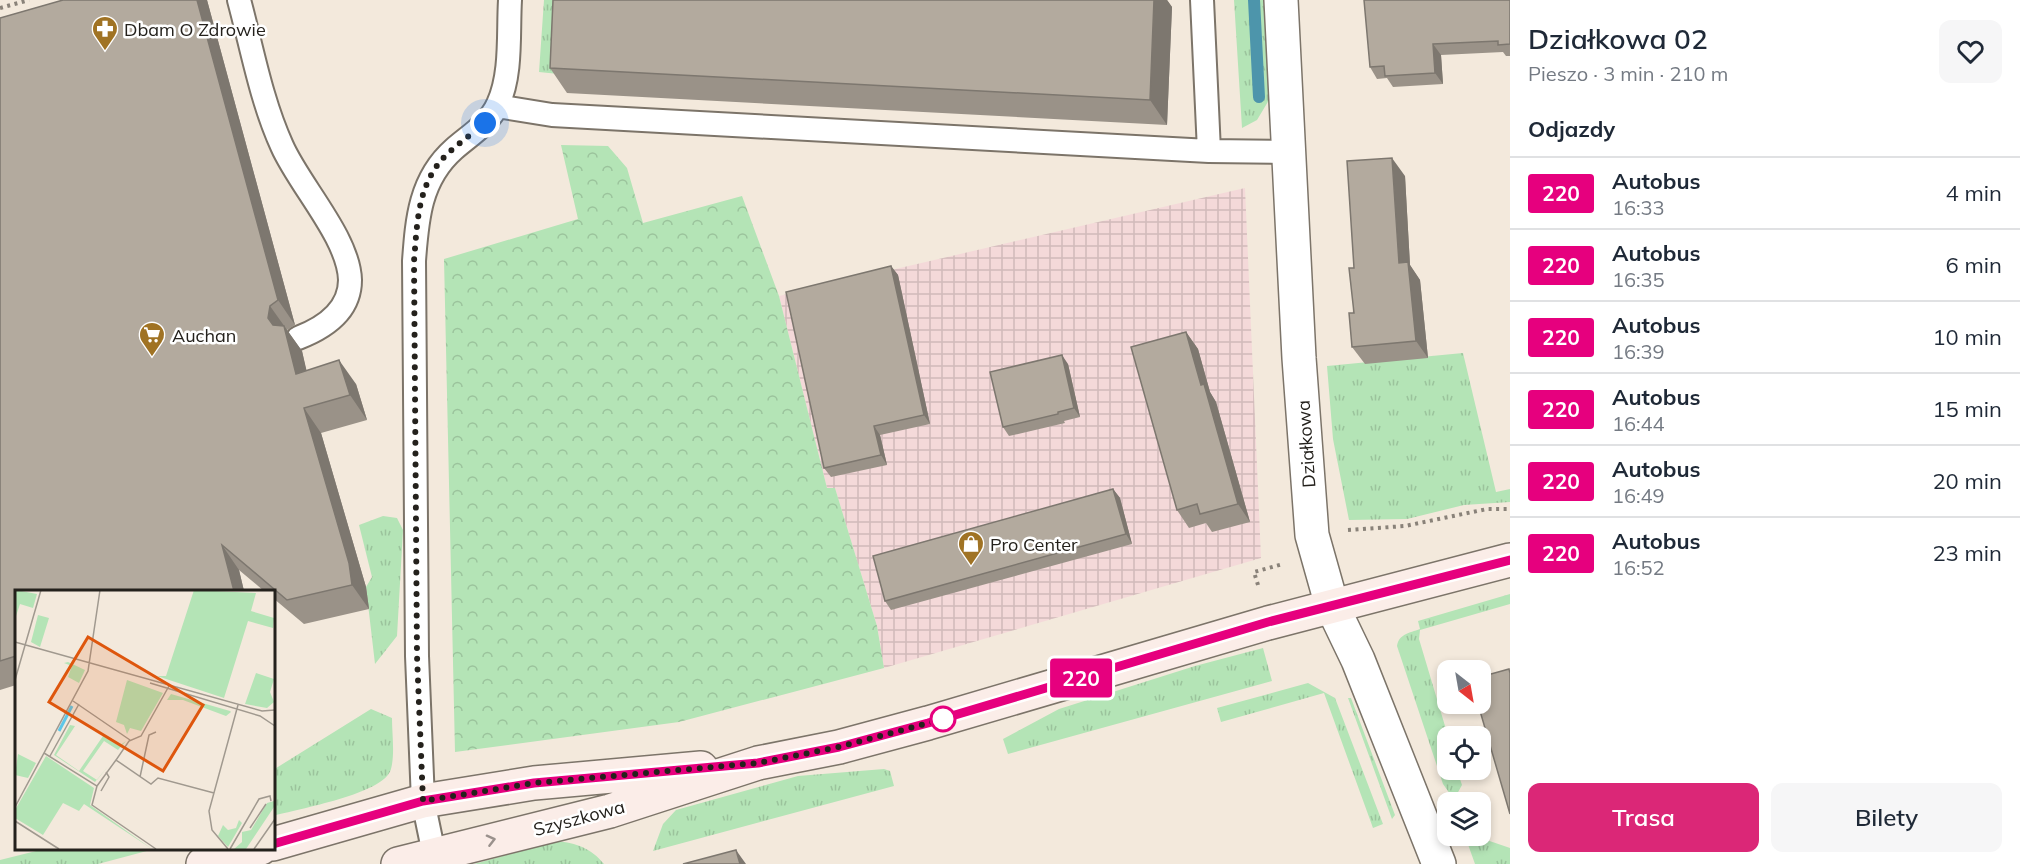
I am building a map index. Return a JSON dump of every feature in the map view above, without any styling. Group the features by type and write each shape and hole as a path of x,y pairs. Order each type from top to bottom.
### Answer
{"street":[{"name":"Działkowa","path":"1281,0 1288,152 1312,535 1332,606 1358,660 1439,864"},
{"name":"Szyszkowa","path":"274,844 423,801 534,783 758,763 839,747 928,723 1268,622 1510,560"},
{"name":"Szyszkowa","path":"398,864 610,811 758,763"},
{"path":"204,864 257,849"}],"lane":[{"path":"239,0 269,113 282,148 330,228 347,264 350,280 347,298 328,323 298,338"},
{"path":"434,854 423,801 417,644 414,261 418,211 429,179 440,162 485,123 497,106 504,88 510,0"},
{"path":"1202,0 1209,151"},
{"path":"497,106 564,116 1209,151 1288,152"}],"path":[{"path":"0,8 28,0"},
{"path":"1312,535 1405,526 1487,509 1510,509"}],"shaded area":[{"path":"1245,188 1261,558 884,668 877,626 835,488 827,488 779,296"}],"green space":[{"path":"544,0 572,0 568,75 539,72"},
{"path":"1234,0 1264,0 1269,100 1257,120 1242,128"},
{"path":"561,145 608,146 627,168 643,223 742,196 779,296 827,488 835,488 877,626 884,668 679,722 455,752 444,259 578,219"},
{"path":"1463,353 1496,492 1510,489 1510,502 1464,505 1407,519 1349,520 1333,439 1327,366"},
{"path":"383,516 397,518 403,530 397,636 375,664 366,587 372,577 359,525"},
{"path":"1510,594 1510,604 1420,630 1419,639 1437,699 1437,714 1441,714 1445,726 1437,726 1437,766 1397,646 1405,635 1420,629 1418,621"},
{"path":"1263,648 1272,681 1008,754 1003,739 1059,709 1195,666"},
{"path":"1308,683 1335,698 1383,824 1373,828 1324,693 1221,722 1217,708"},
{"path":"1348,698 1351,698 1395,815 1392,819"},
{"path":"371,709 392,718 391,769 385,778 357,793 274,816 274,769"},
{"path":"884,769 890,771 894,786 653,851 663,824 676,810 798,776"},
{"path":"1442,780 1460,780 1462,785 1458,792 1449,792"},
{"path":"557,841 583,847 604,864 474,864"},
{"path":"1491,841 1510,848 1510,864 1475,864 1469,846 1491,846"},
{"path":"44,849 154,849 98,864 0,864 0,860"}],"building":[{"name":"Auchan","path":"63,0 197,0 278,300 270,306 268,318 273,325 284,326 296,374 339,360 350,395 304,408 349,563 352,585 287,600 222,545 234,590 15,590 15,656 0,661 0,18"},
{"path":"553,0 1154,0 1150,100 550,68"},
{"path":"1364,0 1510,0 1510,44 1498,45 1498,41 1433,44 1435,73 1385,76 1384,66 1370,67"},
{"path":"1392,158 1399,263 1408,262 1416,341 1352,347 1349,313 1354,313 1349,268 1354,268 1347,161"},
{"path":"891,266 924,415 874,426 881,455 824,468 786,292"},
{"path":"1186,332 1201,385 1204,384 1238,504 1200,514 1197,504 1177,510 1131,347"},
{"path":"1062,355 1074,408 1003,427 990,372"},
{"path":"1113,489 1126,534 885,601 873,556"},
{"path":"1509,669 1510,673 1510,814 1491,749 1491,726 1484,726 1481,714 1491,714 1491,674"},
{"path":"736,850 740,864 683,864"}],"waterway":[{"path":"1254,0 1259,97"}],"bus line":[{"name":"220","path":"274,844 423,801 534,783 758,763 839,747 928,723 1268,622 1405,589 1510,560"}],"place":[{"name":"Dbam O Zdrowie","path":"105,52"},
{"name":"Auchan","path":"152,358"},
{"name":"Pro Center","path":"971,567"}],"route":[{"path":"485,123 440,162 429,179 418,211 414,261 416,586 423,801 534,783 758,763 839,747 951,717 943,719"}]}
